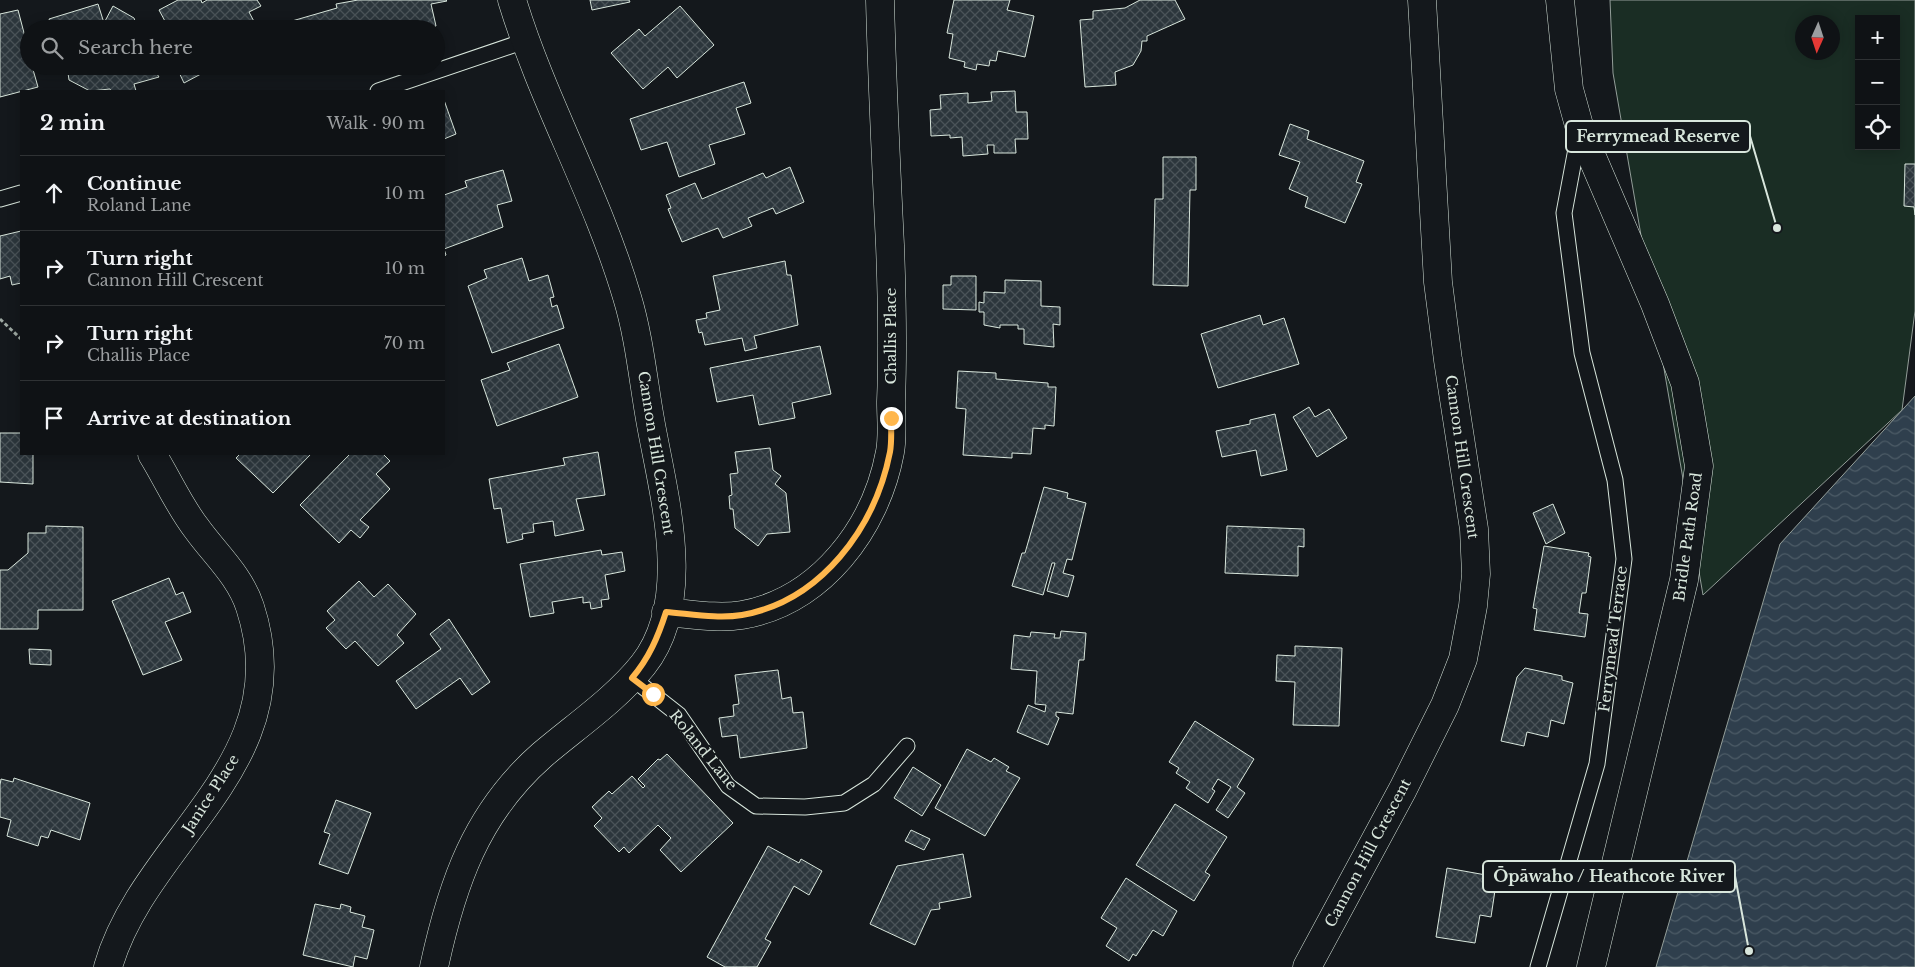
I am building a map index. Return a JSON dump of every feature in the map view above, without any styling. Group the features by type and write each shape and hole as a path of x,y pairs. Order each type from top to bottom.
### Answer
{"street":[{"name":"Cannon Hill Crescent","path":"434,967 443,927 459,874 480,828 506,792 540,757 632,678 645,662 658,638 671,587 669,518 628,298 608,244 525,41 512,0"},
{"name":"Challis Place","path":"666,612 708,616 741,615 775,607 796,595 827,571 863,527 879,492 890,451 893,354 880,0"},
{"name":"Cannon Hill Crescent","path":"1307,967 1403,789 1445,705 1463,659 1473,606 1476,574 1470,490 1448,360 1438,282 1422,0"},
{"name":"Bridle Path Road","path":"1560,0 1569,89 1580,129 1655,304 1685,383 1699,466 1684,580 1591,967"},
{"name":"Janice Place","path":"108,967 112,952 131,911 233,766 249,729 258,690 259,649 250,606 235,576 195,527 153,455"}],"lane":[{"path":"445,68 525,41"},
{"path":"381,90 425,75"},
{"name":"Ferrymead Terrace","path":"1538,967 1597,764 1624,559 1615,480 1582,353 1564,213 1580,129"},
{"path":"0,199 20,193"},
{"name":"Roland Lane","path":"632,678 679,715 728,786 756,806 805,807 844,803 874,784 907,746"}],"path":[{"path":"0,319 20,337"}],"green space":[{"path":"1610,0 1915,0 1915,311 1902,410 1703,595 1613,73"}],"water":[{"path":"1915,396 1915,967 1656,967 1780,544"}],"building":[{"path":"178,0 201,0 202,3 207,0 257,0 261,6 249,12 253,20 164,20 159,10"},
{"path":"358,0 447,1 431,4 435,20 295,20 337,8 336,4"},
{"path":"590,0 629,0 630,2 592,10"},
{"path":"954,0 1010,0 1007,10 1034,16 1025,57 998,51 996,61 990,60 989,66 977,64 976,70 964,67 965,62 949,58 953,34 947,33"},
{"path":"1140,0 1175,0 1185,19 1147,36 1147,41 1142,41 1141,51 1133,65 1115,72 1116,85 1085,87 1080,20 1093,19 1093,11 1125,8"},
{"path":"98,4 103,20 49,20"},
{"path":"113,6 135,20 106,20"},
{"path":"680,6 714,45 677,78 668,67 643,89 611,53 639,29 645,36"},
{"path":"18,10 21,20 20,75 35,75 38,87 20,90 20,92 0,97 0,14"},
{"path":"68,75 158,75 159,77 134,84 136,90 88,90 69,80"},
{"path":"180,75 199,75 184,83"},
{"path":"744,82 751,103 736,108 745,134 709,145 715,164 679,177 667,142 641,150 630,119"},
{"path":"1015,91 1016,112 1027,112 1028,139 1015,139 1016,153 994,153 994,145 987,145 988,154 963,156 962,137 950,138 950,135 931,136 930,110 941,109 940,95 968,93 968,103 992,101 991,92"},
{"path":"445,103 456,134 445,139"},
{"path":"1290,124 1309,131 1307,139 1364,161 1356,182 1362,184 1345,223 1305,207 1308,197 1289,189 1300,162 1279,155"},
{"path":"1163,157 1196,157 1196,190 1190,190 1188,286 1153,285 1155,199 1163,199"},
{"path":"1905,164 1915,164 1915,215 1914,207 1904,206"},
{"path":"790,167 804,202 776,214 773,208 748,218 752,226 723,238 718,228 682,242 668,209 671,208 666,195 695,183 702,199 763,173 766,178"},
{"path":"503,170 512,201 497,205 503,227 445,249 445,195 467,187 465,181"},
{"path":"20,231 20,283 12,285 10,276 0,279 0,236"},
{"path":"522,258 529,281 548,275 554,297 550,298 552,307 557,305 564,328 492,353 468,286 487,278 484,270"},
{"path":"785,261 787,275 791,275 798,325 754,336 757,348 745,351 742,338 705,345 702,332 699,333 696,320 707,318 706,313 720,310 713,276"},
{"path":"951,276 976,276 976,310 943,309 943,285 951,285"},
{"path":"1005,280 1041,281 1041,306 1060,307 1060,325 1053,324 1054,347 1024,344 1024,329 1018,329 1018,325 1000,325 1000,328 984,325 984,312 979,312 979,302 984,303 984,292 1005,293"},
{"path":"1260,315 1263,325 1284,318 1299,364 1218,388 1201,334"},
{"path":"559,344 578,397 497,426 481,380 510,370 507,363"},
{"path":"820,346 831,394 792,403 795,418 759,425 753,395 717,402 710,368"},
{"path":"958,371 996,373 996,379 1048,383 1048,387 1056,387 1054,426 1045,425 1045,429 1033,428 1031,454 1012,453 1012,458 963,455 966,409 956,408"},
{"path":"1309,407 1315,417 1329,409 1347,438 1317,457 1293,417"},
{"path":"1275,414 1287,470 1261,476 1256,450 1222,457 1216,431 1250,424 1250,420"},
{"path":"0,433 20,433 20,455 33,455 33,484 0,482"},
{"path":"770,448 773,470 781,476 775,484 786,493 790,532 767,534 758,546 735,528 733,509 730,509 729,496 732,495 730,474 738,473 735,452"},
{"path":"598,452 605,495 576,499 584,530 555,536 553,521 533,524 534,532 522,534 523,539 507,543 501,508 494,509 489,479 565,465 563,458"},
{"path":"239,455 310,455 273,493 236,458"},
{"path":"349,455 384,455 390,461 376,474 390,489 360,520 369,527 360,538 351,530 339,543 300,505"},
{"path":"1044,487 1068,493 1067,498 1086,503 1072,560 1067,559 1063,573 1074,576 1068,597 1047,591 1055,563 1052,563 1043,595 1012,586 1022,553 1025,553"},
{"path":"1553,504 1565,533 1546,544 1533,513"},
{"path":"46,526 83,527 83,610 38,610 38,629 0,629 0,570 8,570 28,553 28,533 46,533"},
{"path":"1227,526 1304,529 1304,547 1298,546 1298,576 1225,573"},
{"path":"1544,546 1589,553 1588,556 1591,557 1586,593 1582,593 1579,613 1588,614 1585,637 1534,630 1537,609 1533,608"},
{"path":"601,550 602,555 622,552 625,571 605,575 609,599 601,600 602,607 591,609 590,602 583,603 583,597 552,602 554,613 530,617 520,564"},
{"path":"169,578 176,595 183,592 191,612 165,622 182,660 143,675 112,601"},
{"path":"359,581 374,597 388,584 416,614 397,635 404,643 378,666 355,641 346,649 326,628 335,620 327,611"},
{"path":"449,619 490,682 472,695 460,678 416,709 396,681 441,649 430,634"},
{"path":"1061,631 1086,633 1084,660 1079,660 1073,714 1056,712 1056,716 1059,718 1048,745 1017,732 1028,705 1045,712 1046,705 1035,704 1037,671 1011,669 1014,635 1030,637 1031,632 1055,634 1054,638 1060,638"},
{"path":"1295,646 1342,648 1339,726 1293,725 1295,682 1276,681 1277,655 1295,656"},
{"path":"29,649 51,650 51,665 30,664"},
{"path":"1525,668 1562,676 1562,680 1573,683 1564,724 1551,720 1548,737 1527,732 1524,746 1501,741 1517,677"},
{"path":"778,670 782,699 791,697 793,713 803,712 807,748 740,758 737,735 722,737 719,718 734,716 733,705 739,704 735,675"},
{"path":"1195,721 1254,759 1237,787 1245,793 1228,818 1216,810 1231,787 1218,779 1212,789 1215,791 1208,803 1186,788 1190,782 1176,773 1179,768 1169,762"},
{"path":"967,749 991,762 994,758 1009,767 1006,771 1020,778 985,836 935,808"},
{"path":"667,754 733,823 681,872 660,850 671,838 658,825 629,853 624,847 619,852 594,826 602,818 592,807 609,791 612,794 632,776 643,788 645,786 638,779 658,759 660,760"},
{"path":"913,767 941,785 922,816 894,798"},
{"path":"14,778 90,803 80,840 51,830 48,838 41,836 38,846 7,836 11,820 0,817 0,785 1,779 13,782"},
{"path":"336,800 371,813 348,874 319,864 330,834 324,832"},
{"path":"1175,804 1227,837 1205,872 1210,875 1194,901 1136,865"},
{"path":"911,830 930,839 924,850 905,841"},
{"path":"768,846 799,863 801,859 822,871 809,895 794,886 765,939 771,942 757,967 725,967 707,957"},
{"path":"963,854 971,897 939,903 940,909 931,910 915,945 870,924 897,866"},
{"path":"1447,868 1497,877 1491,917 1480,915 1475,943 1436,937"},
{"path":"1126,878 1177,911 1163,936 1153,930 1136,956 1133,954 1129,961 1106,946 1117,928 1101,918"},
{"path":"315,904 340,909 341,904 351,907 350,912 365,916 362,927 374,930 367,959 355,956 353,967 303,955"}],"place":[{"name":"Ferrymead Reserve","path":"1777,228"},
{"name":"Ōpāwaho / Heathcote River","path":"1749,951"}],"route":[{"path":"653,694 632,678 645,662 658,638 666,612 708,616 741,615 775,607 796,595 827,571 863,527 879,492 890,451 891,418"}]}
